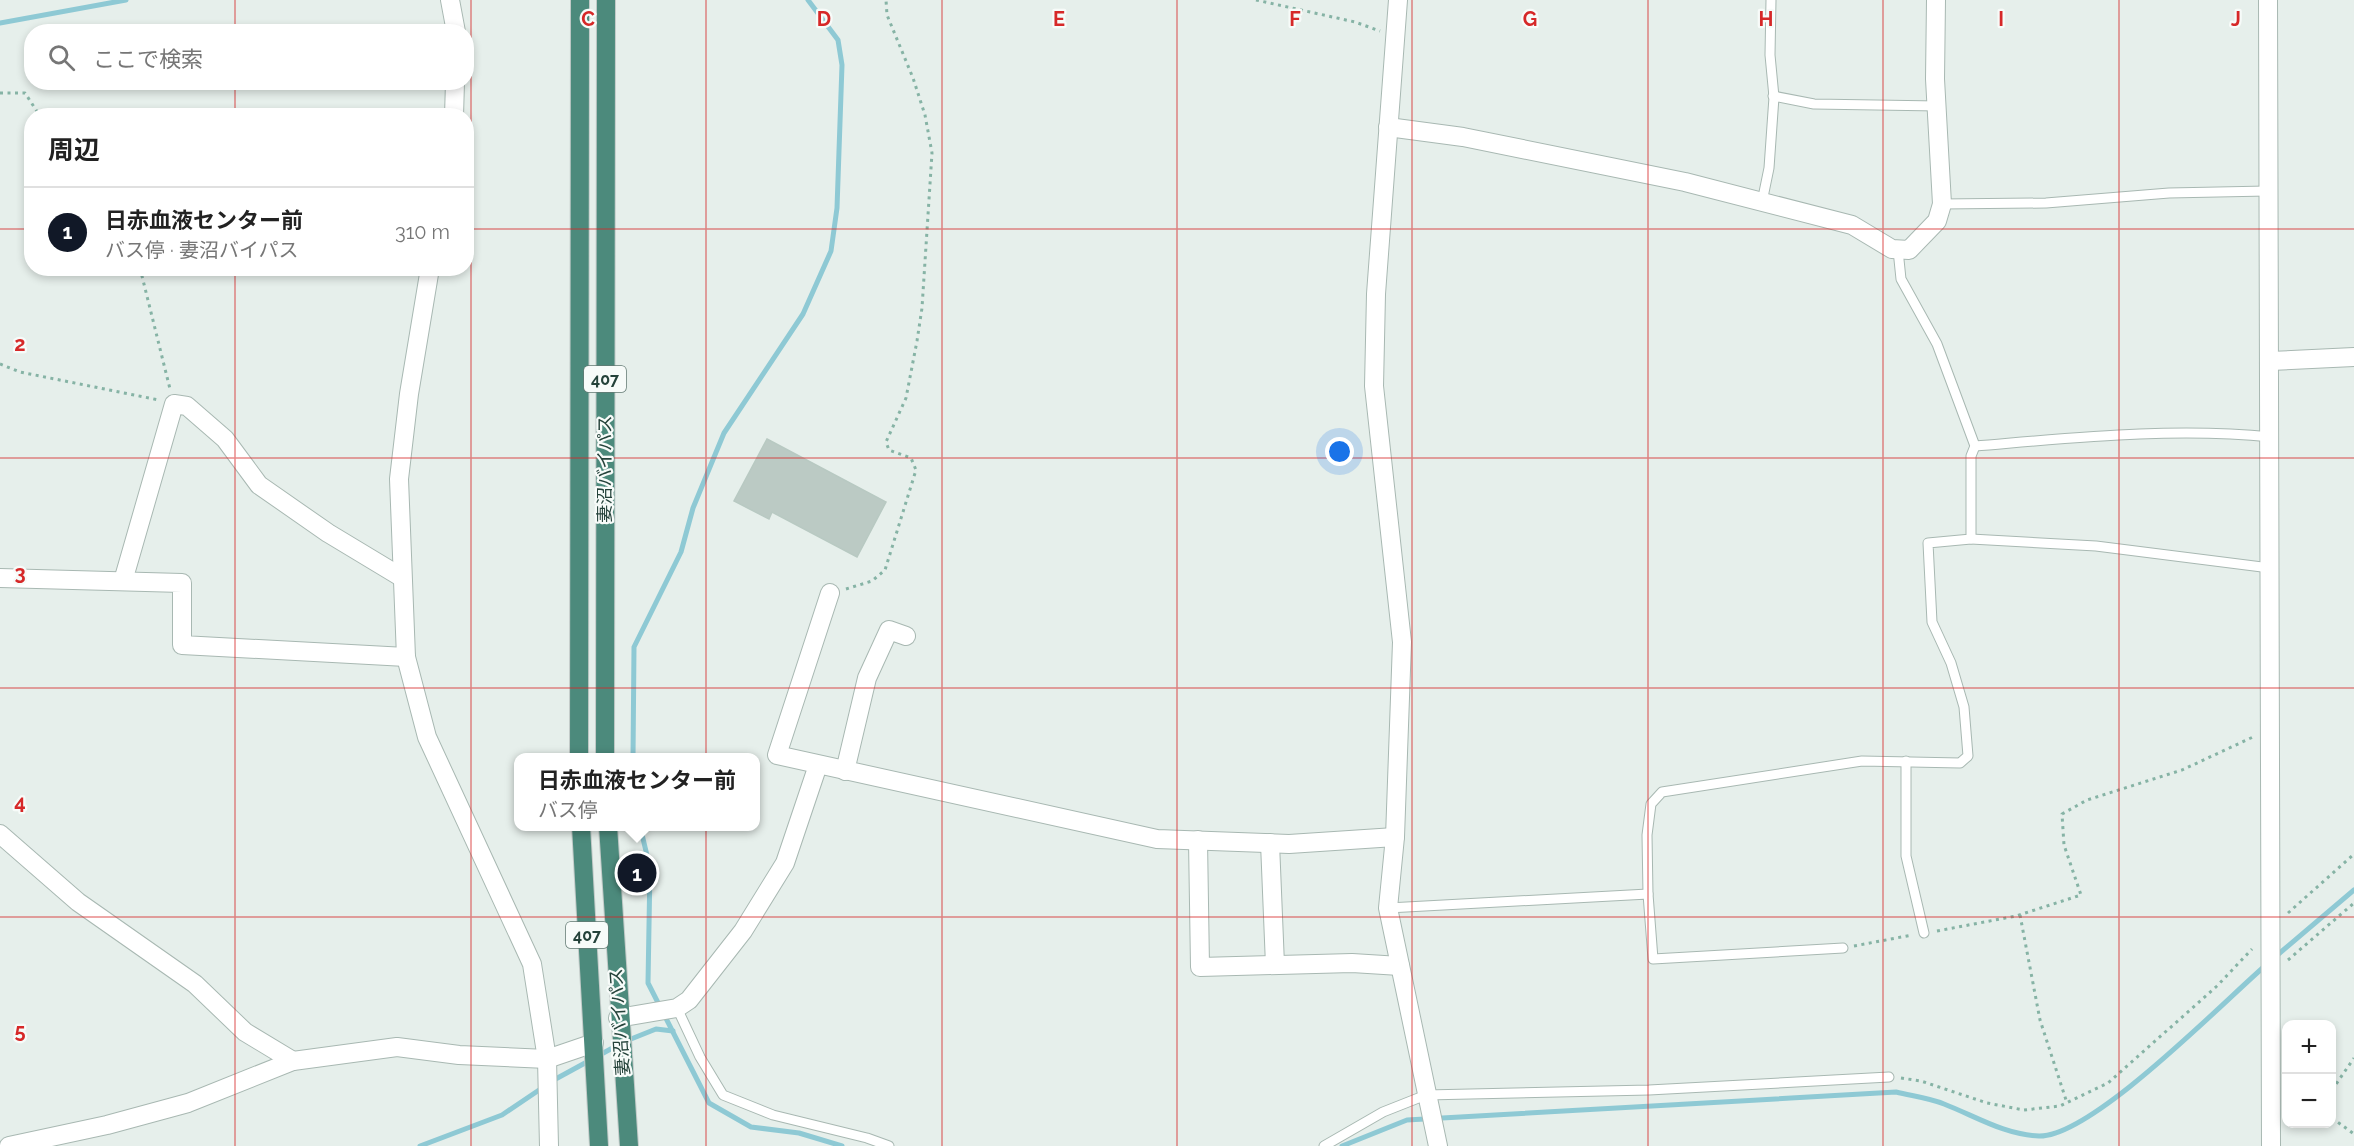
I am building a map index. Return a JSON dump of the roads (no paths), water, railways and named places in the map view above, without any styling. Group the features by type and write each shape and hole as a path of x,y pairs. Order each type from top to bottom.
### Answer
{"highway":[{"name":"妻沼バイパス","path":"579,753 580,0"},
{"name":"妻沼バイパス","path":"605,753 606,0"},
{"name":"妻沼バイパス","path":"581,831 599,1146"},
{"name":"妻沼バイパス","path":"608,831 621,1056 629,1146"}],"street":[{"path":"450,0 454,24"},
{"path":"1398,0 1376,294 1374,386 1402,642 1395,837 1388,908 1438,1146"},
{"path":"1388,127 1486,142 1685,182 1852,225 1892,249 1909,250 1937,221 1942,204 1935,79 1936,0"},
{"path":"2268,0 2267,191 2271,437 2271,1146"},
{"path":"454,108 455,90"},
{"path":"429,276 409,394 399,479 401,577 406,657 427,737 490,868 531,964 547,1065 549,1146"},
{"path":"2270,361 2354,357"},
{"path":"123,581 174,404 187,406 225,439 259,485 328,533 401,577"},
{"path":"0,578 182,583 182,645 406,657"},
{"path":"830,593 777,755 1157,839 1270,843 1395,837"},
{"path":"845,771 867,678 880,649 889,630 906,636"},
{"path":"619,1024 650,1012 676,1008 689,1000 743,931 785,863 818,765"},
{"path":"0,834 78,902 195,984 245,1032 293,1061"},
{"path":"1198,840 1200,967 1352,963 1400,966"},
{"path":"1270,843 1275,965"},
{"path":"9,1146 107,1125 188,1103 293,1061 397,1047 547,1065 594,1044"}],"lane":[{"path":"1762,202 1769,168 1773,96 1770,55 1771,0"},
{"path":"1773,96 1825,105 1938,106"},
{"path":"1942,204 2046,203 2169,193 2267,191"},
{"path":"1898,250 1901,279 1937,344 1975,446 1971,456 1971,539"},
{"path":"1975,446 2065,439 2217,433 2271,437"},
{"path":"1843,948 1653,959 1647,894 1647,835 1651,804 1662,792 1826,766 1862,761 1960,763 1968,756 1964,707 1951,663 1932,622 1928,543 1971,539 2096,546 2271,568"},
{"path":"1906,761 1906,856 1924,933"},
{"path":"1388,908 1647,894"},
{"path":"676,1008 700,1057 723,1095 773,1115 890,1146"},
{"path":"1324,1146 1383,1112 1426,1095 1649,1090 1889,1077"}],"waterway":[{"path":"0,23 126,0"},
{"path":"633,753 634,647 681,552 693,508 724,433 803,314 831,251 837,208 842,65 838,40 808,0"},
{"path":"641,831 650,868 648,983 709,1103 751,1127 799,1133 842,1146"},
{"path":"2275,957 2354,890"},
{"path":"1342,1146 1407,1120 1896,1092 1938,1102 2002,1129 2039,1136 2062,1130 2091,1115 2123,1092 2189,1036 2266,965"},
{"path":"626,1041 656,1029 673,1031"},
{"path":"552,1081 618,1045"},
{"path":"420,1146 502,1115 545,1086"}],"place":[{"name":"日赤血液センター前","path":"637,873"}]}
